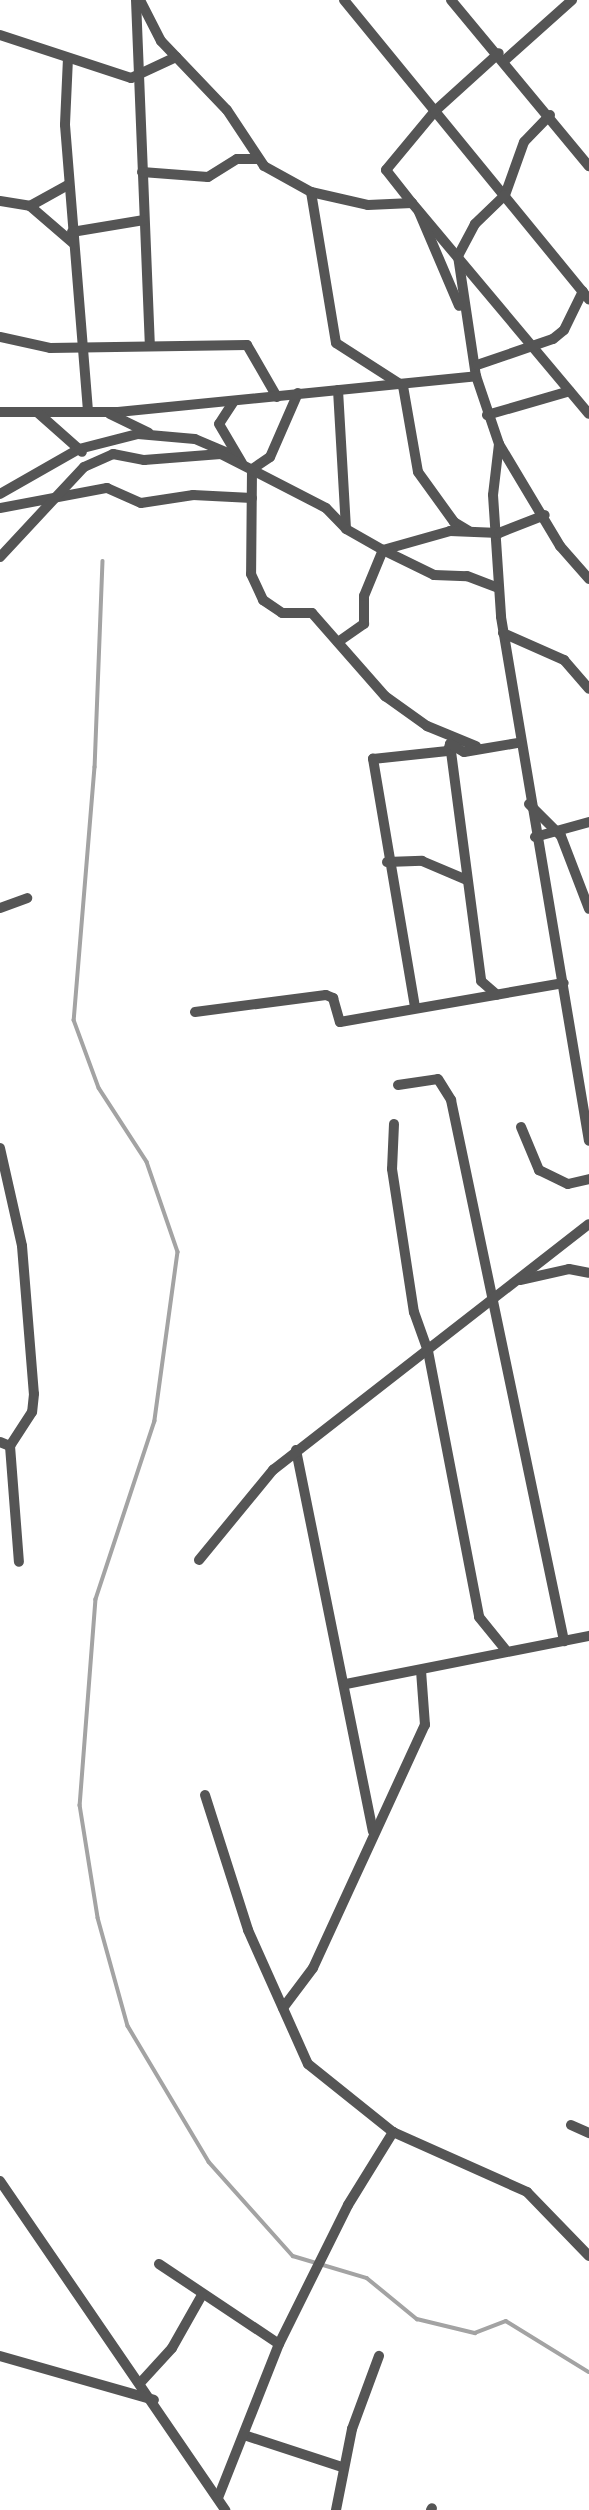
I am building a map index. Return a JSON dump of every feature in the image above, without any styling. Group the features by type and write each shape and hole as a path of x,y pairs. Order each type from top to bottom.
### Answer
{"street":[{"path":"138,0 176,57 227,110 257,159 311,192 368,205 415,206"},
{"path":"138,0 138,76 150,342"},
{"path":"0,412 104,411 403,386 476,371 565,330 586,295 344,0"},
{"path":"451,0 502,57 589,166"},
{"path":"572,0 435,111 386,170 589,414"},
{"path":"0,34 68,58 138,76 176,57"},
{"path":"68,58 68,185 88,410"},
{"path":"550,115 524,142 505,195 475,224 458,256 466,321 487,415 499,444 589,579"},
{"path":"142,172 208,177 237,159 257,159"},
{"path":"30,206 68,185"},
{"path":"311,192 336,343 403,386 418,472 454,522 471,532"},
{"path":"0,201 30,206 73,237 144,220"},
{"path":"415,206 466,321"},
{"path":"0,337 82,347 150,342 247,345 277,397"},
{"path":"338,390 346,529"},
{"path":"487,415 570,391"},
{"path":"0,557 54,494 92,461 113,454 144,460 205,452 247,467 270,457 299,393"},
{"path":"234,401 219,424 247,467 252,498 251,574 263,600 282,613 313,613 386,696 427,726 476,746"},
{"path":"104,411 152,434"},
{"path":"37,412 92,461"},
{"path":"0,494 79,449 152,434 195,439 326,508 346,529 421,571 499,588"},
{"path":"499,444 493,495 499,533 499,588 503,633 518,743 564,983 589,1141"},
{"path":"0,508 54,494 107,488 141,503 193,495 252,498"},
{"path":"383,550 471,532 499,533 545,516"},
{"path":"338,642 363,624 364,596 383,550"},
{"path":"503,633 564,660 589,689"},
{"path":"450,744 464,752 476,746 518,743"},
{"path":"415,1007 387,862 373,759 448,751 450,744"},
{"path":"450,744 481,981 497,995"},
{"path":"529,804 556,828 589,909"},
{"path":"535,837 556,828 589,822"},
{"path":"387,862 422,861 467,880"},
{"path":"0,908 27,898"},
{"path":"195,1012 326,995 334,1002 340,1022 564,983"},
{"path":"398,1085 438,1079 447,1087 564,1641"},
{"path":"394,1124 392,1169 414,1312 428,1351 479,1617 505,1648"},
{"path":"521,1127 539,1170 568,1184 589,1179"},
{"path":"0,1148 22,1246 34,1394 32,1412 5,1444 19,1562"},
{"path":"199,1560 255,1488 296,1450 428,1351 589,1224"},
{"path":"517,1281 569,1269 589,1273"},
{"path":"296,1450 346,1684 373,1831"},
{"path":"346,1684 421,1670 505,1648 589,1636"},
{"path":"283,2008 313,1968 373,1831 425,1725 421,1670"},
{"path":"205,1795 247,1930 283,2008 292,2038 320,2078 393,2132 527,2192 589,2256"},
{"path":"571,2125 589,2133"},
{"path":"225,2506 244,2435 279,2344 348,2205 393,2132"},
{"path":"0,2181 225,2506"},
{"path":"159,2264 279,2344"},
{"path":"141,2382 172,2348 202,2295"},
{"path":"0,2356 154,2400"},
{"path":"336,2510 342,2467 379,2356"},
{"path":"244,2435 342,2467"}],"waterway":[{"path":"103,561 95,767 74,1020 99,1088 147,1162 178,1252 155,1421 96,1599 80,1805 98,1918 128,2026 209,2162 293,2256 367,2278 417,2319 475,2333 506,2321 589,2372"}]}
